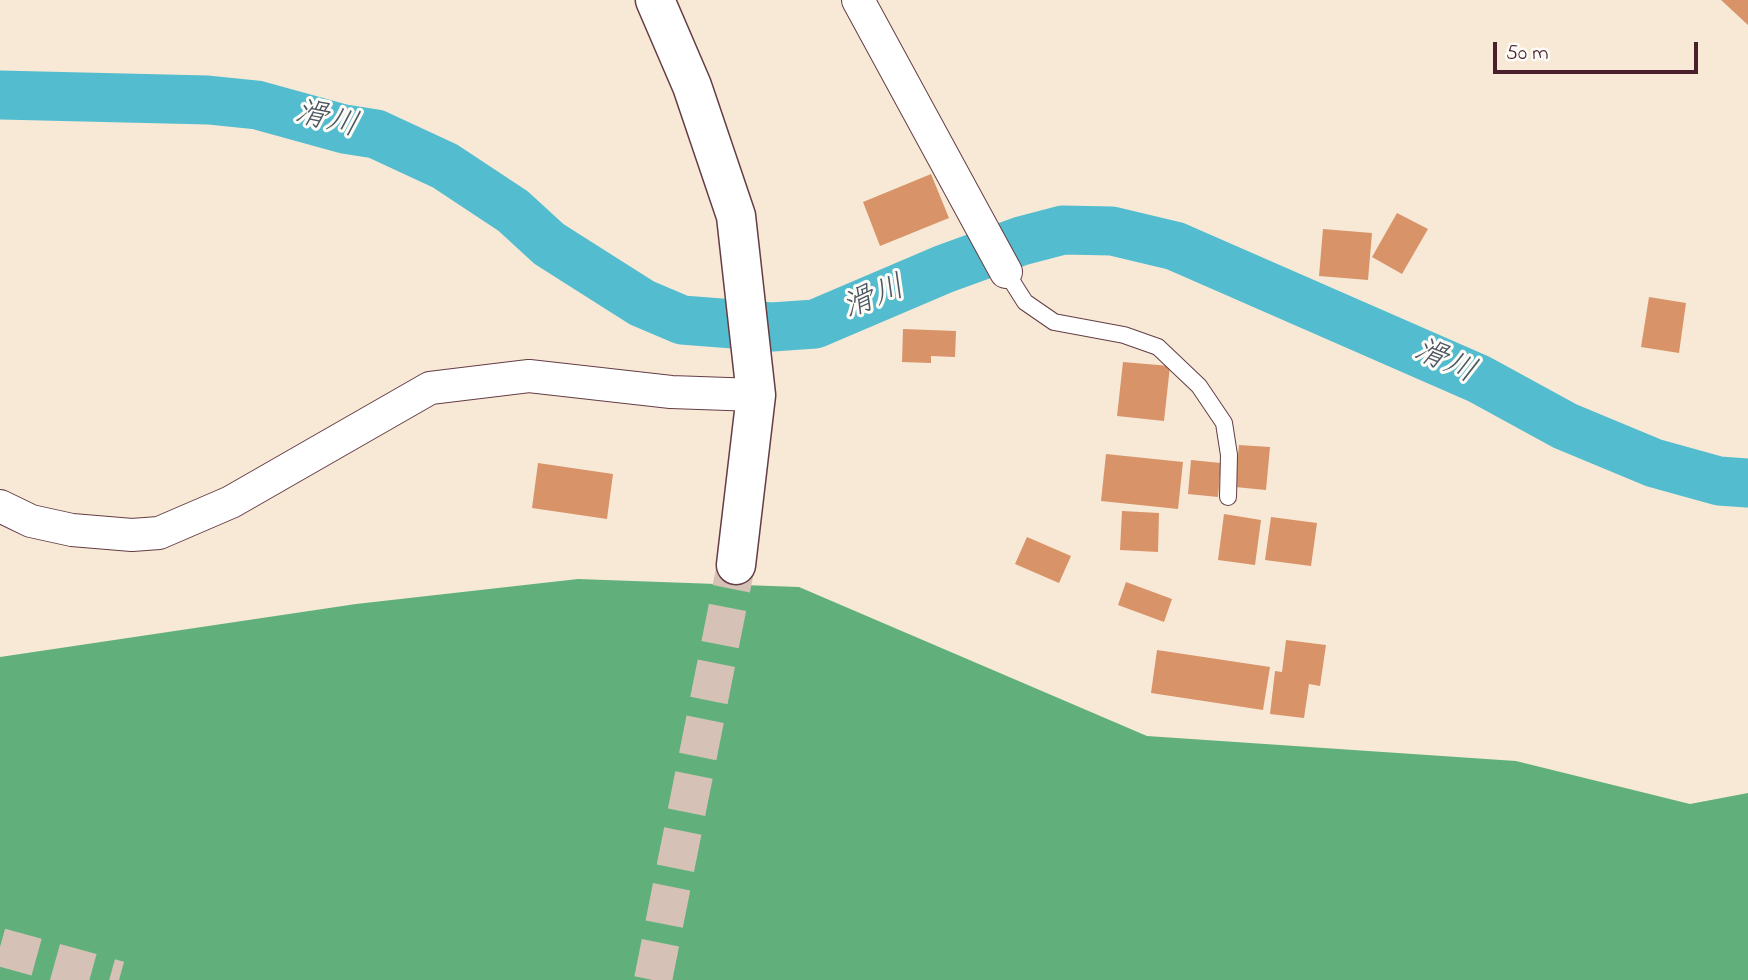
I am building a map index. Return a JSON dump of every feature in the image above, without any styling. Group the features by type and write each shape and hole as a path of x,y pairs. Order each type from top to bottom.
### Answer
{"street":[{"path":"655,0 692,86 736,216 755,382 736,565"},
{"path":"858,0 1006,272"},
{"path":"0,506 31,521 72,530 132,535 159,533 231,502 430,388 529,376 671,392 755,382"}],"lane":[{"path":"1006,272 1025,302 1054,322 1124,335 1158,347 1199,386 1224,423 1229,455 1228,497"}],"green space":[{"path":"578,579 799,587 1147,736 1516,761 1690,804 1748,793 1748,980 0,980 0,657 356,604"}],"building":[{"path":"1721,0 1748,0 1748,25"},
{"path":"931,174 949,218 880,246 863,202"},
{"path":"1397,213 1428,229 1402,274 1372,257"},
{"path":"1323,229 1372,233 1368,280 1319,276"},
{"path":"1649,297 1686,303 1679,353 1641,347"},
{"path":"903,329 956,331 955,357 931,356 931,363 902,362"},
{"path":"1123,362 1170,366 1164,421 1117,416"},
{"path":"1239,445 1270,447 1266,490 1235,487"},
{"path":"1106,454 1183,462 1178,509 1101,501"},
{"path":"1191,460 1221,463 1218,497 1188,494"},
{"path":"538,463 613,474 607,519 532,508"},
{"path":"1122,511 1159,513 1158,552 1120,550"},
{"path":"1224,514 1261,520 1255,565 1218,560"},
{"path":"1271,517 1317,523 1311,566 1265,560"},
{"path":"1027,537 1071,556 1059,583 1015,564"},
{"path":"1126,582 1172,599 1164,622 1118,605"},
{"path":"1286,640 1326,645 1320,686 1309,684 1304,718 1270,714 1275,671 1282,672"},
{"path":"1157,650 1270,667 1263,710 1151,693"}],"waterway":[{"name":"滑川","path":"0,95 208,100 257,105 344,129 376,134 445,166 513,211 549,244 642,303 682,320 772,327 815,324 944,269 1021,241 1063,230 1112,231 1175,246 1479,379 1565,426 1654,463 1719,481 1748,483"}],"tunnel":[{"path":"653,980 736,565"},
{"path":"0,947 119,980"}]}
